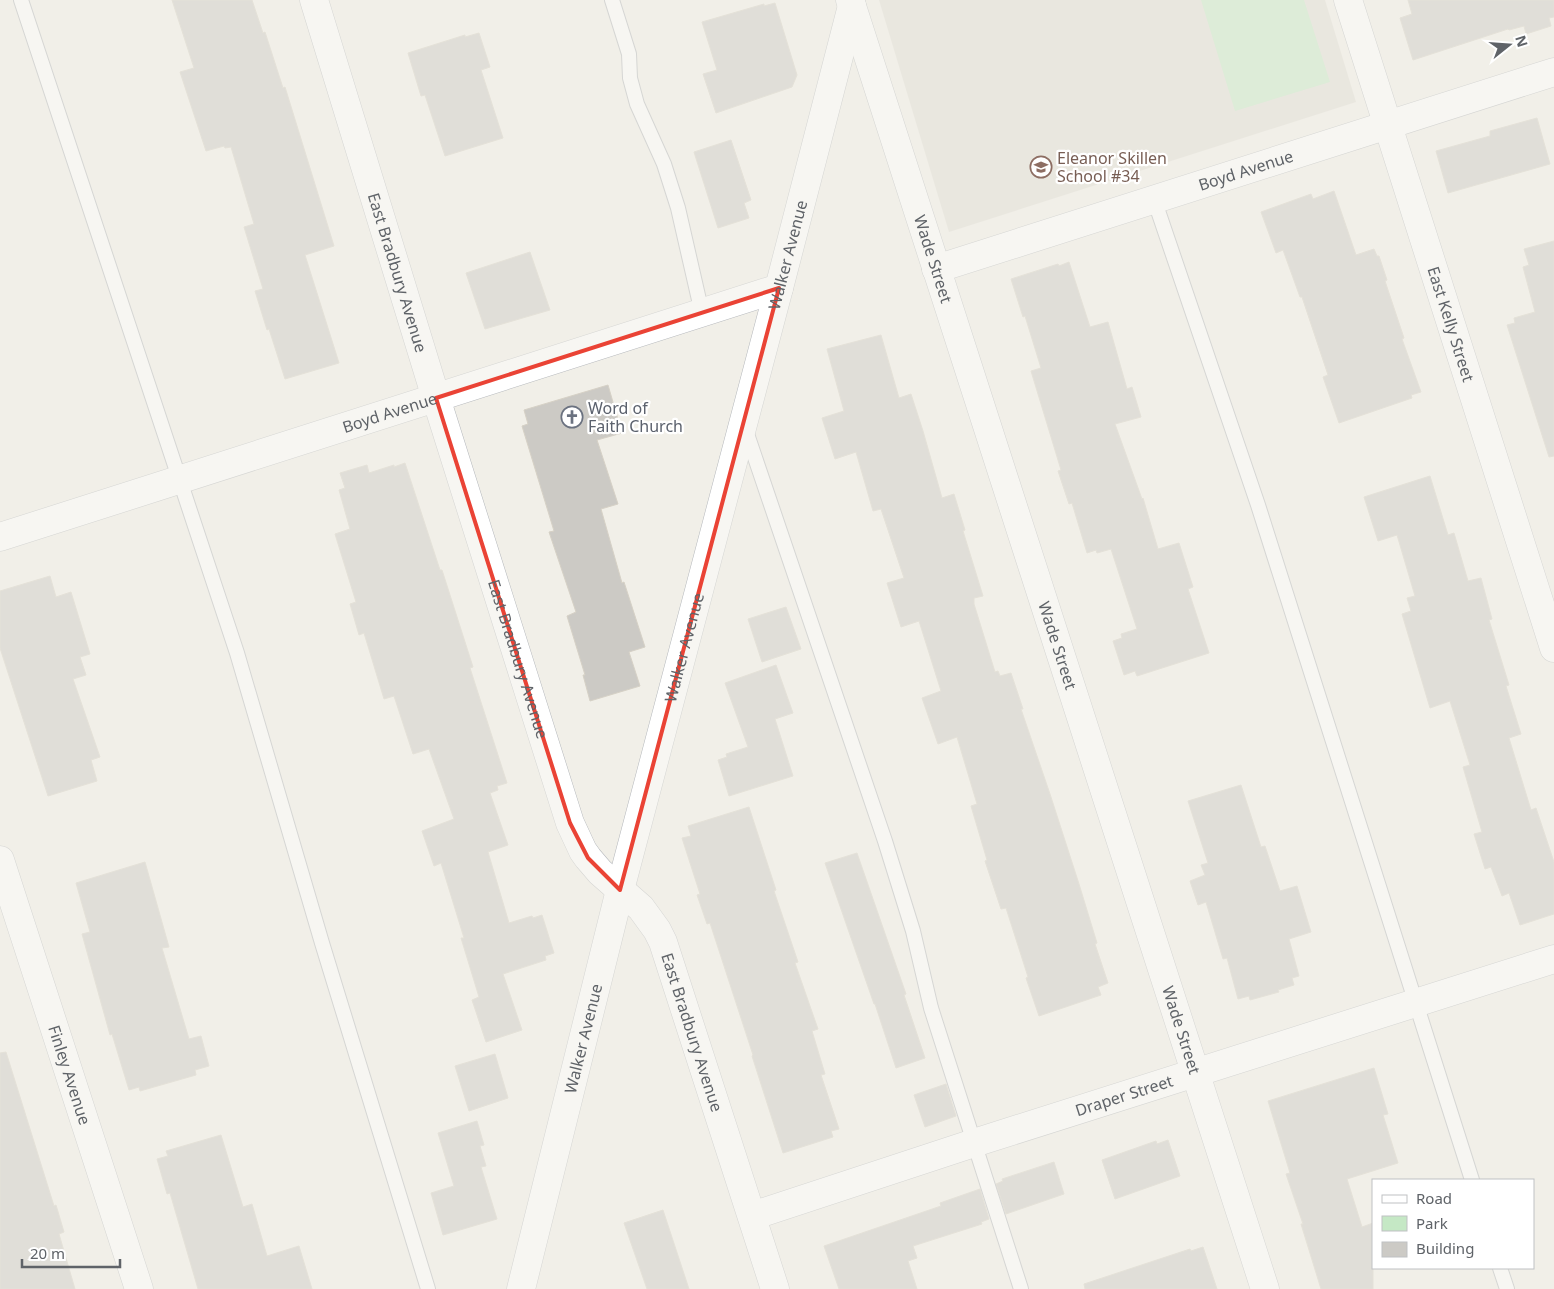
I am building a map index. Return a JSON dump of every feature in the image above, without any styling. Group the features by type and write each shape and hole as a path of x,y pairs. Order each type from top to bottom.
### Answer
{"street":[{"name":"East Bradbury Avenue","path":"314,0 436,398 570,823 588,858 600,872 641,908 658,930 664,942 775,1289"},
{"name":"East Kelly Street","path":"1348,0 1554,648"},
{"name":"Wade Street","path":"851,3 1265,1289"},
{"name":"Walker Avenue","path":"521,1289 620,890 779,288 851,3"},
{"name":"Boyd Avenue","path":"936,269 1554,72"},
{"name":"Boyd Avenue","path":"0,537 779,288"},
{"name":"Finley Avenue","path":"0,860 139,1289"},
{"name":"Draper Street","path":"752,1216 974,1143 1554,959"}],"lane":[{"path":"21,0 236,653 428,1289"},
{"path":"612,0 629,54 630,78 637,104 651,131 678,208 702,313"},
{"path":"1154,199 1258,505 1472,1179"},
{"path":"743,423 886,841 913,931 931,1008 1022,1289"},
{"path":"1500,1269 1507,1289"}],"highlighted area":[{"path":"779,288 620,890 588,858 570,823 436,398"}],"shaded area":[{"name":"Eleanor Skillen School #34","path":"879,0 1325,0 1356,102 949,232"}],"green space":[{"path":"1201,0 1304,0 1330,82 1235,111"}],"building":[{"path":"172,0 252,0 263,33 265,32 283,88 285,87 334,246 305,255 339,363 285,379 255,291 263,289 244,227 254,224 231,147 225,148 224,146 206,151 180,72 194,68"},
{"path":"1408,0 1554,0 1554,17 1549,18 1551,26 1526,34 1524,26 1508,29 1413,60 1400,18 1412,14"},
{"path":"775,3 797,75 792,87 716,113 703,74 717,70 702,22 764,4 764,6"},
{"path":"479,33 490,67 481,70 503,138 445,156 425,95 421,96 408,53 465,35 465,37"},
{"path":"1537,118 1550,164 1448,193 1436,151 1490,136 1490,131"},
{"path":"731,140 751,200 744,203 749,218 718,228 694,152"},
{"path":"1334,191 1356,255 1374,249 1377,256 1379,256 1387,280 1385,281 1404,338 1402,339 1421,392 1411,395 1412,398 1339,423 1323,377 1328,375 1302,297 1300,297 1283,250 1276,253 1261,212 1311,194 1313,199"},
{"path":"1554,241 1554,456 1549,457 1507,325 1515,323 1514,318 1535,312 1523,267 1529,265 1524,249"},
{"path":"530,252 550,310 485,329 466,273"},
{"path":"1069,262 1090,327 1108,322 1127,389 1132,387 1141,417 1115,424 1143,498 1158,549 1179,543 1193,587 1188,589 1209,653 1137,676 1135,671 1124,675 1113,641 1122,638 1121,634 1137,629 1111,549 1097,553 1096,550 1087,553 1072,503 1069,504 1058,471 1061,470 1031,371 1041,368 1011,279"},
{"path":"881,335 899,398 911,394 942,498 954,494 983,596 974,598 974,604 995,672 998,671 1000,676 1011,673 1023,709 1021,709 1079,884 1097,943 1095,944 1108,983 1098,987 1101,995 1039,1016 1006,908 1001,909 985,861 987,860 971,806 977,804 957,737 938,744 922,698 941,691 919,621 901,627 887,583 904,578 881,509 873,511 856,452 835,459 822,418 844,411 827,349"},
{"path":"608,385 622,433 597,440 618,504 601,509 622,583 624,582 645,647 629,652 640,686 590,701 583,675 585,675 567,616 576,612 549,532 554,531 522,426 528,424 524,410"},
{"path":"405,463 473,667 470,668 507,783 497,786 498,790 490,793 508,845 488,852 509,923 542,915 554,953 545,956 546,960 503,974 522,1030 486,1042 472,1000 479,997 461,938 464,938 441,863 434,866 422,831 454,819 429,749 413,754 394,696 384,699 364,633 359,635 350,604 356,602 335,534 350,529 339,490 345,488 340,473 367,465 369,473"},
{"path":"1430,476 1448,535 1454,533 1468,581 1481,578 1492,619 1489,620 1509,685 1506,686 1521,734 1509,738 1531,810 1536,808 1554,862 1554,914 1520,925 1509,893 1502,896 1491,867 1485,869 1474,834 1482,832 1463,767 1470,765 1450,701 1430,708 1402,614 1411,611 1407,598 1415,596 1397,535 1378,541 1364,497"},
{"path":"50,576 56,597 71,592 90,654 80,657 86,675 73,679 100,757 91,760 97,781 48,796 0,648 0,591"},
{"path":"786,607 801,649 762,662 748,619"},
{"path":"776,665 793,713 775,719 793,776 729,796 718,760 727,757 726,754 748,747 725,683"},
{"path":"1241,785 1261,847 1265,846 1280,891 1297,886 1311,932 1289,939 1299,976 1292,978 1294,985 1278,990 1279,992 1250,1000 1249,996 1238,999 1227,958 1223,959 1206,902 1198,905 1190,881 1205,875 1201,865 1208,863 1188,801"},
{"path":"749,807 798,962 795,963 818,1029 812,1031 825,1074 821,1075 839,1129 831,1131 833,1137 783,1153 710,923 707,924 697,895 700,894 682,838 691,836 688,826"},
{"path":"857,853 906,994 904,995 925,1058 896,1068 825,863"},
{"path":"145,862 169,947 162,948 189,1039 201,1036 209,1066 195,1070 196,1075 140,1091 139,1087 129,1090 112,1034 110,1035 82,934 90,932 76,883"},
{"path":"6,1052 54,1206 56,1205 64,1232 59,1234 75,1289 0,1289 0,1053"},
{"path":"495,1054 508,1098 469,1111 455,1066"},
{"path":"1374,1068 1388,1114 1383,1115 1398,1163 1347,1179 1362,1227 1372,1223 1373,1289 1321,1289 1301,1224 1303,1224 1286,1174 1290,1173 1268,1101"},
{"path":"946,1084 956,1116 925,1127 914,1095"},
{"path":"477,1121 484,1145 480,1146 486,1166 481,1167 497,1219 443,1235 431,1193 454,1186 438,1133"},
{"path":"221,1135 243,1207 252,1204 267,1256 299,1246 312,1289 198,1289 170,1193 167,1194 157,1159 168,1156 166,1151"},
{"path":"1168,1140 1180,1176 1115,1199 1102,1160 1156,1141 1157,1144"},
{"path":"1054,1162 1064,1194 1006,1214 996,1184 1003,1181 1002,1179"},
{"path":"980,1189 989,1219 981,1222 982,1224 913,1246 917,1258 908,1261 917,1289 839,1289 824,1246 941,1206 940,1203"},
{"path":"663,1210 689,1289 647,1289 624,1223"},
{"path":"1203,1247 1217,1289 1085,1289 1084,1284 1190,1249 1191,1251"}],"place":[{"name":"Eleanor Skillen School #34","path":"1041,167"},
{"name":"Word of Faith Church","path":"572,417"}]}
